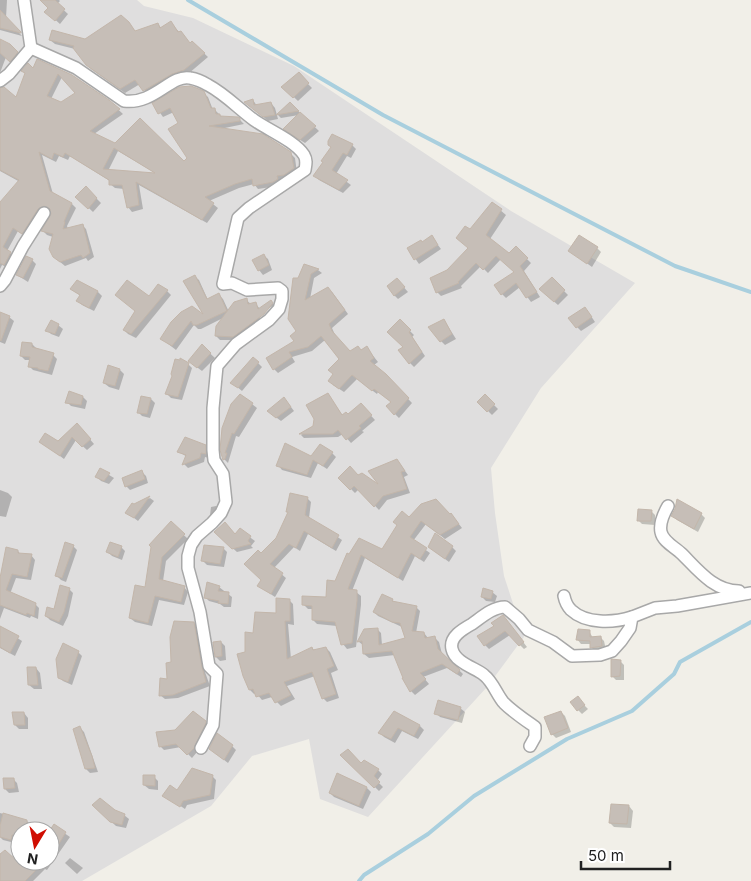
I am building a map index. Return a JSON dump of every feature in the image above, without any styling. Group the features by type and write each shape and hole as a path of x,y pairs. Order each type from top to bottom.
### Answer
{"street":[{"path":"0,81 9,74 31,48 24,0"},
{"path":"31,48 76,68 124,101 133,102 145,99 183,78 189,77 209,85 254,120 304,154 307,162 305,170 238,218 223,284 232,283 247,290 278,288 282,292 282,299 279,309 269,320 236,344 217,366 213,408 213,450 214,460 223,474 226,502 221,513 212,524 197,536 191,545 188,556 188,568 200,612 208,666 217,674 213,725 201,748"},
{"path":"0,286 6,280 23,246 44,212"},
{"path":"668,506 661,523 661,533 672,546 710,582 727,590 746,590 750,593"},
{"path":"564,596 572,611 589,620 601,621 632,617 655,608 750,593"},
{"path":"530,746 535,737 535,727 504,703 484,675 457,658 452,650 452,642 456,636 498,607 506,607 528,630 553,642 572,656 600,655 612,651 621,641 630,628 632,617"}],"shaded area":[{"path":"0,0 137,0 144,6 193,18 294,66 511,211 635,283 541,388 491,468 504,576 524,637 487,687 368,817 320,799 309,739 252,756 211,806 82,881 0,881"}],"building":[{"path":"40,0 55,0 65,9 55,21 44,12 48,8"},
{"path":"0,10 21,32 21,33 0,28"},
{"path":"121,15 135,31 158,23 160,28 171,21 178,32 181,31 190,43 192,41 205,53 184,70 172,74 143,91 135,80 120,89 86,65 73,48 74,46 49,40 52,30 85,39"},
{"path":"0,39 10,44 18,52 10,62 0,53"},
{"path":"37,59 72,75 120,109 90,131 115,143 140,118 184,161 187,158 168,129 178,123 170,108 158,114 152,103 179,87 191,86 204,91 211,108 215,108 216,114 240,118 240,121 209,126 263,134 291,152 294,168 284,175 277,176 278,179 273,182 253,186 252,179 205,197 214,203 202,220 136,182 139,205 127,208 122,185 109,185 109,180 65,153 63,157 54,153 52,159 39,152 50,191 72,203 63,229 83,224 90,253 83,258 81,255 60,262 53,257 49,249 53,234 41,231 51,214 50,209 44,206 38,209 22,234 13,228 3,247 11,252 4,265 0,263 0,202 19,180 0,170 0,88 4,87 16,97 25,73 21,71 28,63 33,68","holes":["58,74 75,93 61,102 47,96","114,148 155,173 103,169"]},
{"path":"299,72 309,83 293,98 281,87"},
{"path":"253,99 254,105 271,102 275,115 263,117 244,102"},
{"path":"290,102 299,111 276,115"},
{"path":"300,112 316,126 300,140 283,129"},
{"path":"332,134 353,144 347,155 343,153 332,170 348,180 339,190 313,176 331,147 328,145 328,141"},
{"path":"86,186 97,198 88,209 75,197"},
{"path":"492,202 502,209 486,235 509,253 516,246 528,258 520,266 537,292 526,298 516,283 501,295 494,285 514,272 496,256 483,270 476,263 459,283 436,293 430,278 447,270 468,248 456,238 465,226 470,229"},
{"path":"432,235 438,245 414,260 407,248 421,240 422,242"},
{"path":"579,235 598,247 587,264 568,251"},
{"path":"264,254 269,265 258,271 252,260"},
{"path":"26,256 33,259 23,278 16,275"},
{"path":"304,264 319,269 311,274 305,300 328,287 345,310 329,324 332,331 350,351 358,346 361,350 367,346 374,358 370,361 386,374 409,398 394,415 386,406 391,402 374,389 372,391 352,375 339,389 328,381 333,374 328,370 339,359 321,336 308,347 289,352 292,357 273,370 266,358 294,341 290,336 296,331 288,319 293,278 298,278"},
{"path":"195,275 207,299 219,293 227,311 197,325 193,325 191,321 172,346 160,339 171,322 181,312 192,306 203,314 183,281"},
{"path":"552,277 565,290 554,302 539,289"},
{"path":"397,278 405,287 394,296 387,286"},
{"path":"77,280 98,291 89,308 76,301 80,295 70,289"},
{"path":"127,280 149,296 158,284 168,290 131,334 123,330 135,311 115,295"},
{"path":"247,298 248,304 256,302 258,309 271,300 273,303 264,314 233,337 215,336 216,326 234,302"},
{"path":"585,307 592,317 576,328 568,318"},
{"path":"0,312 10,316 1,341 0,340"},
{"path":"400,319 411,330 409,332 422,352 409,364 398,350 403,347 387,332"},
{"path":"444,319 452,334 440,342 428,327"},
{"path":"51,320 59,324 55,334 45,331"},
{"path":"22,342 32,343 32,347 54,353 48,371 28,367 30,357 20,356"},
{"path":"202,344 211,353 197,368 188,361"},
{"path":"253,357 259,362 238,388 230,383"},
{"path":"180,358 189,363 178,397 165,394 172,376 175,359 180,360"},
{"path":"108,365 120,369 115,386 103,383"},
{"path":"69,391 83,396 81,405 65,403"},
{"path":"328,393 342,415 346,412 348,414 361,403 372,415 359,426 361,428 346,440 338,430 333,434 299,434 313,426 314,419 306,405"},
{"path":"240,394 253,403 234,434 232,433 225,453 227,453 225,459 223,460 220,450 222,428 231,404"},
{"path":"485,394 495,404 487,412 477,402"},
{"path":"141,396 151,398 147,414 137,413"},
{"path":"284,397 291,407 276,418 267,411"},
{"path":"77,423 91,439 82,447 72,437 60,456 39,442 45,433 58,441"},
{"path":"185,437 206,445 206,454 201,453 200,458 182,465 186,455 177,452"},
{"path":"285,443 311,456 320,444 333,452 323,466 313,460 307,475 276,466"},
{"path":"397,459 405,471 401,472 407,489 383,496 374,507 354,486 350,490 338,478 350,466 358,475 362,473 378,484 368,471"},
{"path":"100,468 110,473 104,481 95,477"},
{"path":"142,470 145,479 125,487 122,478"},
{"path":"290,493 308,497 305,515 339,535 332,548 304,531 296,548 289,544 270,564 283,573 271,594 257,586 261,580 244,564 258,550 261,553 276,538 288,512 286,512"},
{"path":"150,496 134,518 125,513 132,503 134,504"},
{"path":"436,499 451,513 459,524 440,535 421,521 410,537 427,548 420,559 411,553 398,578 361,555 348,589 357,590 352,643 341,645 335,622 312,620 312,606 302,605 302,596 326,597 327,580 335,581 347,553 349,554 359,538 382,549 397,525 393,522 402,511 409,517 421,504"},
{"path":"677,499 702,513 694,529 671,516"},
{"path":"638,509 652,510 651,521 637,521"},
{"path":"171,521 185,534 162,557 159,579 185,586 181,602 155,596 148,623 129,618 135,585 145,587 151,547 149,545"},
{"path":"225,522 235,534 240,528 251,536 248,541 251,544 232,549 214,532"},
{"path":"435,533 453,546 445,559 428,547"},
{"path":"65,542 74,545 62,578 55,576"},
{"path":"110,542 122,546 118,557 106,552"},
{"path":"204,545 224,547 220,564 201,561"},
{"path":"6,547 18,550 18,553 32,554 27,577 12,574 6,590 36,603 34,616 27,613 26,615 0,605 0,578"},
{"path":"207,582 220,586 218,591 229,592 228,604 204,598"},
{"path":"60,585 70,588 64,612 59,622 45,616 47,607 54,609"},
{"path":"483,588 493,591 491,599 481,597"},
{"path":"382,594 393,599 392,601 417,606 412,631 424,632 425,638 435,636 438,649 460,670 457,674 442,664 420,673 426,679 410,692 402,678 392,651 363,654 362,641 357,642 364,629 378,628 379,645 405,638 400,623 392,622 373,612"},
{"path":"276,598 290,599 290,621 285,621 287,659 312,647 313,650 326,647 334,666 327,669 336,694 322,699 312,672 284,682 291,695 275,703 269,693 256,697 253,689 249,690 237,654 245,652 245,632 253,633 255,612 276,613"},
{"path":"503,615 524,642 519,646 505,631 484,646 477,636 494,626 491,623"},
{"path":"174,621 194,622 206,682 173,695 159,696 160,678 167,679 166,663 171,662 170,637"},
{"path":"0,626 19,636 10,653 0,647"},
{"path":"578,629 590,630 590,637 601,636 602,646 590,648 590,641 576,640"},
{"path":"221,641 222,656 215,657 213,642"},
{"path":"63,643 79,651 68,682 58,678 56,659"},
{"path":"611,659 621,660 620,676 611,677"},
{"path":"27,667 36,667 38,685 28,685"},
{"path":"578,696 585,705 577,711 570,702"},
{"path":"438,700 461,707 458,720 434,714"},
{"path":"193,711 206,721 194,748 187,755 176,744 159,747 156,732 175,730"},
{"path":"394,711 420,725 414,736 398,728 391,739 378,733"},
{"path":"561,711 568,728 551,735 544,717"},
{"path":"12,712 24,712 25,725 14,725"},
{"path":"80,726 95,768 85,769 73,729"},
{"path":"217,733 233,745 224,760 209,749"},
{"path":"348,749 361,763 364,760 379,769 374,776 380,782 374,788 340,755"},
{"path":"192,768 213,775 210,795 183,801 180,807 162,796 170,785 177,790"},
{"path":"337,773 367,787 359,806 329,793"},
{"path":"143,775 155,775 155,786 143,785"},
{"path":"3,778 14,778 15,788 4,789"},
{"path":"100,798 115,810 125,814 122,825 110,822 92,805"},
{"path":"611,804 629,805 627,824 609,823"},
{"path":"3,813 27,820 10,821 10,840 0,837"},
{"path":"60,828 66,832 60,842"},
{"path":"5,850 10,855 10,871 35,871 25,881 0,881 0,854"}],"waterway":[{"path":"188,0 383,115 675,266 751,292"},
{"path":"359,881 364,875 428,834 474,796 567,739 632,711 674,674 680,662 751,622"}]}
